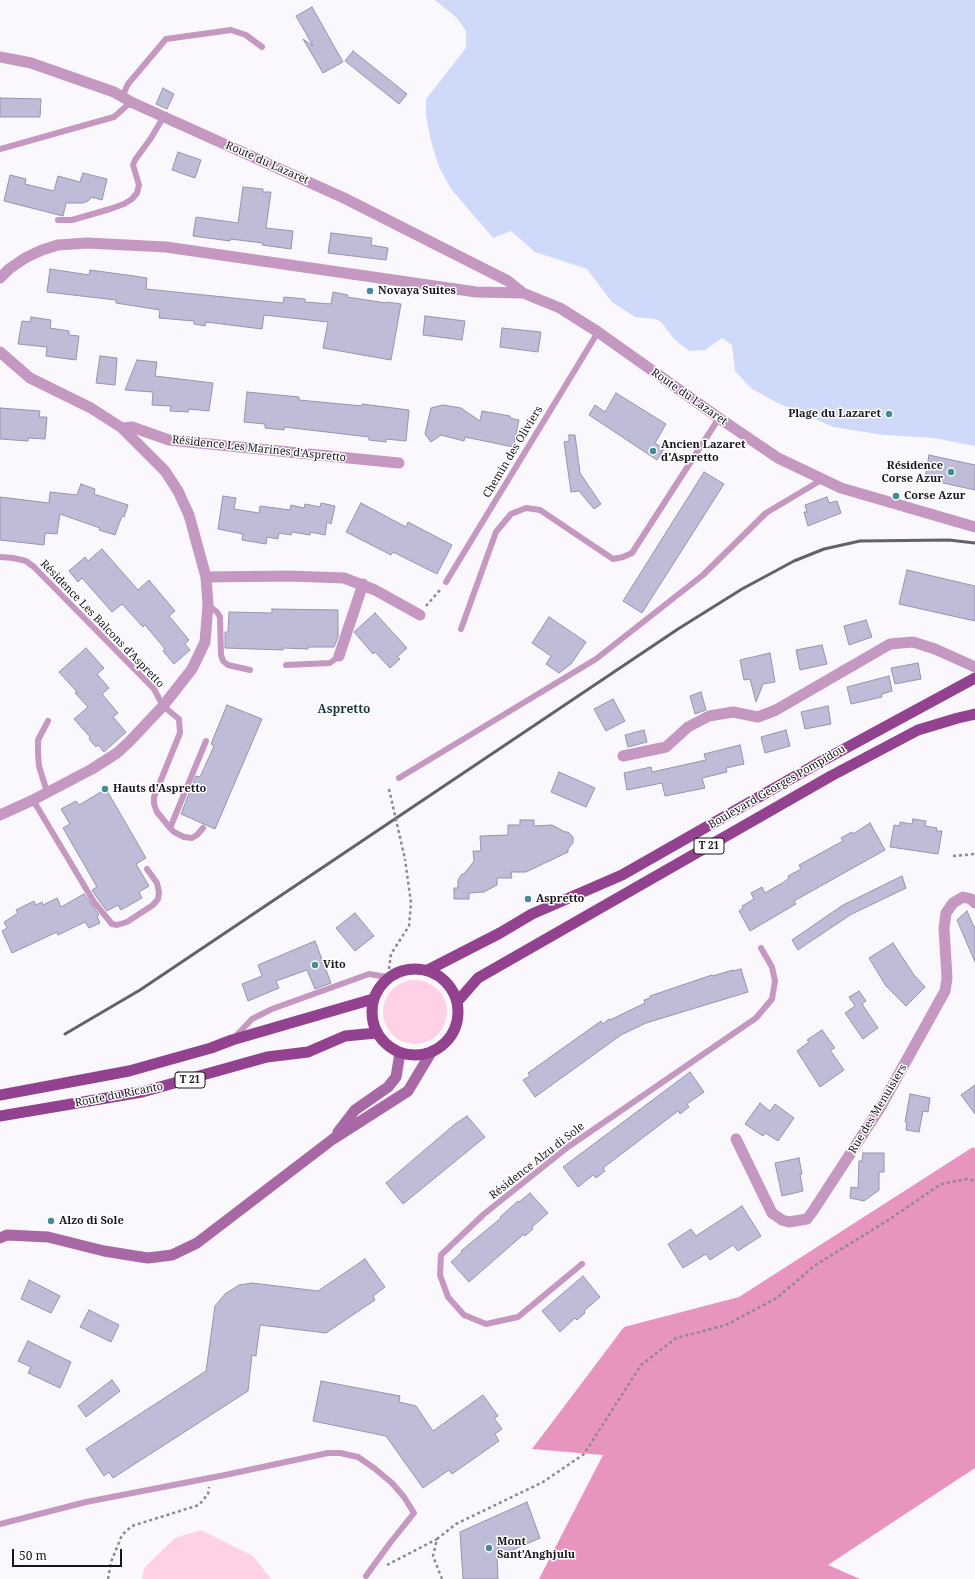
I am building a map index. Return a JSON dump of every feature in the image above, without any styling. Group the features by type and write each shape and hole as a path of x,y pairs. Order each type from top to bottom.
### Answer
{"main road":[{"name":"Boulevard Georges Pompidou","path":"428,970 500,933 532,914 622,875 822,761 975,678"},
{"name":"Boulevard Georges Pompidou","path":"457,1002 478,978 603,908 831,776 918,730 975,714"},
{"path":"407,968 428,970 441,977 451,988 457,1002 458,1014 456,1026 442,1045 432,1051 411,1055 400,1053 386,1045 376,1032 371,1016 373,999 378,987 388,977 407,968"},
{"name":"Route du Ricanto","path":"0,1095 129,1071 373,999"},
{"name":"Route du Ricanto","path":"0,1116 142,1092 268,1057 308,1052 345,1036 376,1032"},
{"path":"0,1238 7,1235 48,1237 104,1251 148,1258 172,1255 197,1243 333,1139 408,1091 432,1051"},
{"path":"333,1139 355,1110 388,1087 396,1077 400,1053"}],"street":[{"name":"Route du Lazaret","path":"0,57 31,63 114,92 126,99 344,198 508,281 523,294"},
{"name":"Route du Lazaret","path":"0,278 14,265 42,250 58,245 87,243 166,247 476,292 523,294 560,308 598,332 778,458 841,488 975,527"},
{"path":"0,352 30,378 91,408 122,428 165,471 178,491 189,515 206,577 208,605 204,642 192,669 163,706 129,742 118,753 92,769 33,800 0,815"},
{"name":"Résidence Les Marines d'Aspretto","path":"122,428 132,427 156,436 176,440 399,463"},
{"path":"206,577 297,576 344,578 363,584 420,614"},
{"path":"339,656 363,584"},
{"path":"623,756 666,747 688,727 709,716 733,712 758,717 776,710 890,644 913,642 935,649 975,667"},
{"name":"Rue des Menuisiers","path":"736,1138 772,1213 782,1220 789,1222 807,1218 880,1108 945,991 947,978 944,928 946,913 953,903 963,897 971,899 975,903"}],"lane":[{"path":"0,148 114,117 126,99 128,84 166,39 231,30 246,35 262,47"},
{"path":"58,220 72,220 110,209 124,204 132,198 137,193 139,185 133,165 135,160 152,138 164,116"},
{"name":"Chemin des Oliviers","path":"446,582 598,332"},
{"path":"461,629 496,532 510,514 526,508 540,510 613,559 632,553 719,418"},
{"path":"398,778 596,659 654,615 702,575 766,513 822,479"},
{"name":"Résidence Les Balcons d'Aspretto","path":"0,558 13,558 26,561 34,567 154,689 163,706"},
{"path":"208,605 217,612 220,618 220,655 223,661 228,664 250,670"},
{"path":"286,664 330,663 339,656"},
{"path":"163,706 179,719 180,733 154,798 154,804 157,812 170,828 174,832 184,837 192,838 203,828"},
{"path":"47,792 39,766 38,740 48,721"},
{"path":"170,828 206,741"},
{"path":"33,800 94,902 112,924 117,925 127,922 153,905 158,899 159,892 157,883 147,869"},
{"name":"Résidence Alzu di Sole","path":"582,1264 518,1317 486,1324 464,1316 448,1297 440,1276 441,1255 484,1214 568,1147 756,1018 772,999 775,980 772,967 761,948"},
{"path":"232,1040 252,1019 272,1009 369,974 388,977"},
{"path":"0,1524 86,1502 211,1478 328,1452 340,1453 358,1457 392,1483 404,1497 414,1513 366,1576"}],"path":[{"path":"420,614 446,582"},
{"path":"388,977 391,954 409,926 411,903 405,859 389,789"},
{"path":"953,856 975,854"},
{"path":"366,1576 437,1539 456,1524 543,1482 584,1454 641,1364 676,1338 726,1325 777,1298 814,1266 890,1219 940,1184 967,1179 975,1180"},
{"path":"108,1579 111,1562 122,1535 132,1526 199,1505 208,1494 211,1478"},
{"path":"437,1539 433,1556 442,1579"}],"shaded area":[{"path":"415,980 433,986 441,994 447,1012 441,1030 433,1038 415,1044 397,1038 389,1030 383,1012 389,994 397,986"},
{"path":"973,1147 975,1149 975,1468 828,1565 860,1579 539,1579 603,1455 532,1449 624,1327 739,1297"},
{"path":"201,1530 253,1556 271,1579 142,1579 144,1568 175,1538"}],"water":[{"path":"435,0 975,0 975,446 934,438 884,435 833,427 776,402 752,389 735,371 732,345 722,338 705,350 689,351 675,340 661,322 655,319 635,317 612,302 587,269 535,252 511,231 493,238 451,189 439,167 431,141 426,116 426,99 466,48 466,31 457,18"}],"building":[{"path":"312,7 343,62 323,73 303,39 313,46 296,16"},
{"path":"353,51 407,94 399,104 345,61"},
{"path":"163,88 174,94 167,109 156,104"},
{"path":"0,98 41,99 40,117 0,117"},
{"path":"178,152 201,160 195,178 172,170"},
{"path":"83,173 107,179 102,200 92,197 83,203 66,203 63,216 4,201 10,175 26,179 25,184 54,191 58,176 80,182"},
{"path":"243,187 263,189 263,192 271,192 266,228 293,231 291,249 262,245 263,243 230,239 230,241 193,236 196,217 238,223"},
{"path":"331,233 372,238 371,245 388,248 386,260 328,253"},
{"path":"50,269 89,275 90,270 147,278 146,289 283,303 284,297 305,299 305,302 331,304 333,292 348,295 347,297 401,304 391,360 323,348 328,322 264,315 262,329 206,322 205,326 194,324 194,321 159,318 160,310 116,303 116,300 47,292"},
{"path":"425,316 465,321 462,340 423,335"},
{"path":"31,317 51,320 50,328 69,331 69,335 79,336 76,360 46,356 47,347 18,344 22,321 30,322"},
{"path":"502,328 541,332 538,352 500,347"},
{"path":"100,356 117,358 115,385 96,383"},
{"path":"137,360 157,362 155,376 213,383 209,411 189,409 188,412 170,411 171,406 152,405 153,392 125,390"},
{"path":"247,392 299,397 299,400 362,406 362,404 409,410 406,441 386,439 386,442 369,440 369,437 284,427 284,430 265,428 265,424 244,422"},
{"path":"616,393 666,424 655,443 664,449 657,460 589,415 595,405 605,412"},
{"path":"443,405 461,408 480,421 482,411 510,416 510,418 519,420 513,447 465,437 464,441 441,435 431,442 425,434 431,408"},
{"path":"0,408 40,411 39,417 47,417 45,439 28,438 28,441 0,439"},
{"path":"569,435 575,435 580,473 601,504 594,509 579,491 571,492 564,442 569,441"},
{"name":"Résidence Corse Azur","path":"929,455 975,465 975,490 925,479"},
{"path":"704,472 724,484 642,613 623,601"},
{"path":"81,484 95,489 94,494 128,505 115,535 60,514 57,534 45,533 44,545 0,540 0,497 49,503 50,492 77,495"},
{"path":"223,496 236,498 234,509 259,513 260,506 290,510 291,505 304,508 305,504 320,507 321,503 335,506 331,524 327,522 325,535 310,532 310,535 292,532 291,535 279,533 278,539 267,537 266,544 242,540 243,534 218,529"},
{"path":"827,497 829,503 837,501 841,513 808,526 804,512 807,512 805,505"},
{"path":"361,503 406,527 408,522 452,545 437,574 393,552 391,555 346,532"},
{"path":"102,549 138,590 149,580 175,611 169,616 189,640 185,644 190,650 174,664 163,651 165,649 145,625 143,627 122,604 112,612 82,578 78,582 69,571 85,557 88,561"},
{"path":"907,570 975,586 975,621 899,604"},
{"path":"272,609 338,610 338,637 334,647 308,647 308,649 283,648 283,650 225,648 225,632 228,632 229,612 272,613"},
{"path":"375,613 407,648 397,657 400,659 390,668 375,652 373,654 354,632"},
{"path":"549,617 586,642 571,664 559,673 546,664 551,656 532,643"},
{"path":"866,620 872,637 849,645 844,626"},
{"path":"822,645 827,664 800,670 796,650"},
{"path":"86,648 104,668 97,674 109,688 102,694 118,713 113,717 126,732 104,752 98,745 96,747 89,739 90,737 74,719 88,707 59,672"},
{"path":"770,653 775,682 763,684 756,702 750,679 744,680 740,660"},
{"path":"918,663 921,679 895,684 891,668"},
{"path":"889,676 892,691 882,694 882,697 851,704 847,687"},
{"path":"701,692 706,710 695,714 690,696"},
{"path":"613,699 625,721 606,731 594,709"},
{"path":"227,705 262,719 215,829 181,814 196,776 200,777 214,746 211,744"},
{"path":"828,706 831,724 805,729 801,712"},
{"path":"644,730 647,742 628,747 625,735"},
{"path":"786,730 790,746 765,753 761,737"},
{"path":"740,745 744,764 726,768 727,772 702,778 705,788 665,796 662,783 627,790 624,773 651,767 652,772 706,760 704,754"},
{"path":"559,772 595,788 586,807 551,792"},
{"path":"106,789 146,858 136,864 149,886 139,892 142,898 121,910 118,905 107,911 92,890 97,887 63,828 70,824 61,809 76,801 79,805"},
{"path":"913,819 926,821 925,826 937,828 936,831 942,831 938,854 890,847 894,825 900,826 900,822 912,824"},
{"path":"520,820 534,820 534,826 552,825 565,832 568,832 573,837 573,843 568,849 568,852 526,872 511,872 512,878 497,878 497,885 484,892 469,893 469,899 454,899 454,888 458,888 458,880 474,861 473,851 481,851 480,836 508,835 508,825 520,825"},
{"path":"870,823 885,850 794,901 796,904 750,931 739,911 743,908 742,906 754,899 751,893 762,887 765,893 784,882 789,878 788,876 801,869 799,865 843,841 841,838 852,832 853,834"},
{"path":"902,876 906,888 850,915 798,950 792,940 843,905"},
{"path":"84,894 99,915 97,916 100,923 89,928 85,922 58,935 57,932 12,953 2,931 7,928 4,922 18,913 16,910 34,901 36,905 42,902 43,905 57,898 61,907"},
{"path":"967,911 975,927 975,962 957,920"},
{"path":"355,913 374,936 355,951 336,928"},
{"path":"315,941 331,983 315,989 307,970 276,981 279,988 248,1001 242,984 262,976 258,965"},
{"path":"893,943 914,975 925,987 906,1006 886,986 869,958"},
{"path":"741,969 748,992 646,1023 621,1035 535,1097 523,1080 530,1076 528,1073 601,1021 603,1024 609,1019 610,1020 645,1003 644,1000 650,998 650,996 712,975"},
{"path":"859,991 866,1001 862,1004 878,1028 863,1039 845,1013 855,1006 849,997"},
{"path":"822,1030 835,1048 830,1050 844,1070 820,1087 797,1051 809,1042 807,1040"},
{"path":"690,1072 704,1092 687,1104 689,1107 680,1114 678,1111 603,1168 605,1171 596,1178 593,1175 578,1187 563,1167"},
{"path":"975,1085 975,1114 961,1095"},
{"path":"910,1094 930,1098 928,1112 923,1111 919,1132 906,1130 907,1122 905,1122"},
{"path":"760,1103 770,1111 775,1104 794,1118 778,1141 765,1133 763,1136 745,1124"},
{"path":"467,1116 485,1137 403,1204 386,1183 455,1124"},
{"path":"863,1153 884,1153 884,1172 879,1172 879,1190 864,1201 850,1198 851,1187 858,1188 859,1161 862,1161"},
{"path":"799,1158 803,1191 782,1196 775,1163"},
{"path":"530,1193 548,1213 532,1227 533,1229 525,1236 524,1234 469,1282 451,1262 462,1252 461,1251 501,1218 500,1217 518,1201 519,1202"},
{"path":"742,1206 761,1236 738,1251 733,1245 710,1260 706,1254 683,1268 668,1244 691,1229 696,1236"},
{"path":"365,1259 385,1287 373,1296 375,1300 326,1333 260,1325 256,1356 252,1355 248,1391 113,1478 109,1472 104,1476 86,1449 206,1371 215,1306 225,1294 239,1285 252,1283 318,1291"},
{"path":"583,1276 600,1297 584,1311 585,1313 577,1320 575,1318 560,1332 542,1311"},
{"path":"29,1280 60,1296 51,1313 21,1299"},
{"path":"89,1310 119,1325 111,1342 80,1327"},
{"path":"28,1341 71,1362 60,1388 28,1373 31,1367 18,1361"},
{"path":"112,1380 120,1391 86,1417 78,1406"},
{"path":"321,1381 400,1396 399,1402 416,1406 433,1431 483,1395 498,1416 494,1418 502,1429 495,1434 499,1441 452,1474 449,1470 423,1488 386,1436 313,1421"},
{"name":"Mont Sant’Anghjulu","path":"527,1502 540,1538 497,1557 498,1579 463,1579 460,1532"}],"railway":[{"path":"65,1034 140,990 678,629 742,589 794,561 824,549 860,541 949,540 975,543"}],"place":[{"name":"Novaya Suites","path":"370,291"},
{"name":"Plage du Lazaret","path":"889,414"},
{"name":"Ancien Lazaret d'Aspretto","path":"653,451"},
{"name":"Résidence Corse Azur","path":"951,472"},
{"name":"Corse Azur","path":"896,496"},
{"name":"Hauts d'Aspretto","path":"105,789"},
{"name":"Aspretto","path":"528,899"},
{"name":"Vito","path":"315,965"},
{"name":"Alzo di Sole","path":"51,1221"},
{"name":"Mont Sant’Anghjulu","path":"489,1548"}],"district":[{"name":"Aspretto","path":"344,710"}]}
